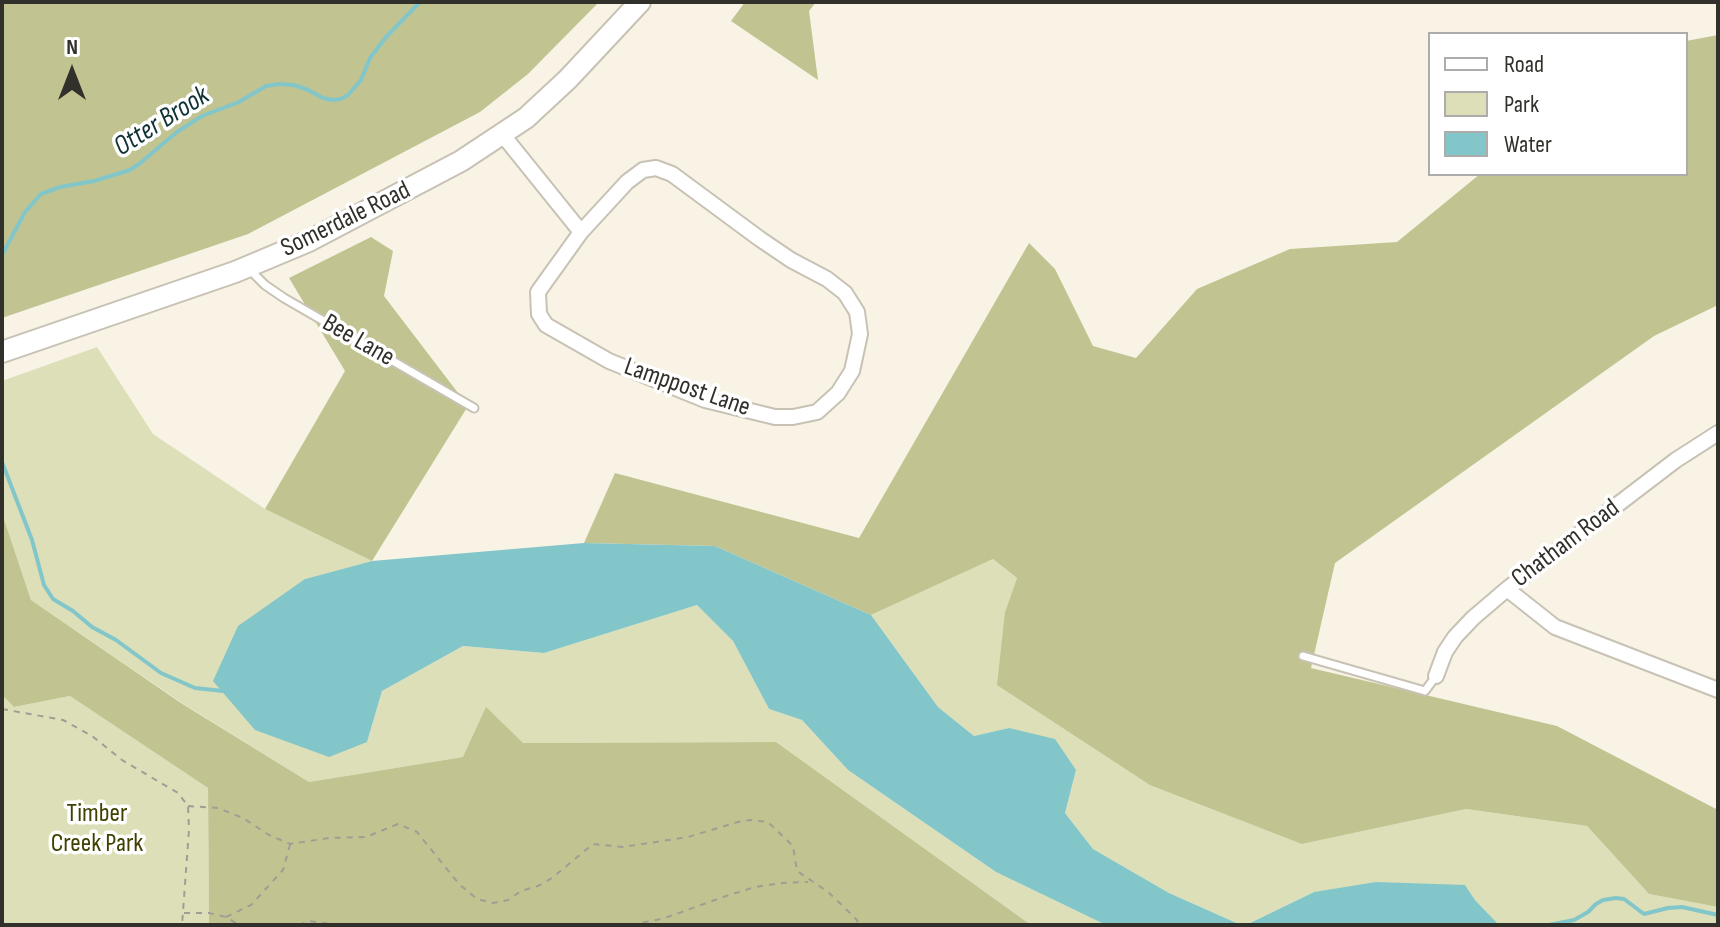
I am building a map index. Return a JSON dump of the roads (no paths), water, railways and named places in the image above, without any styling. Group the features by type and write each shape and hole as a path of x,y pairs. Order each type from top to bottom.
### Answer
{"main road":[{"name":"Somerdale Road","path":"2,352 247,267 322,234 461,161 526,118 568,79 640,2"}],"street":[{"path":"502,134 581,232"},
{"name":"Lamppost Lane","path":"656,168 672,174 770,246 845,293 857,312 860,334 852,371 838,393 817,412 775,417 705,400 609,361 546,325 539,314 538,292 581,232 627,182 643,170 656,168"},
{"name":"Chatham Road","path":"1436,676 1445,652 1473,618 1676,460 1718,433"},
{"path":"1507,589 1555,627 1718,690"}],"lane":[{"name":"Bee Lane","path":"247,267 284,298 474,408"},
{"path":"1303,656 1425,691 1436,676"}],"water":[{"path":"584,543 715,546 871,615 938,707 974,736 1009,728 1055,739 1076,770 1065,813 1093,849 1169,893 1241,925 1106,925 996,872 848,770 802,720 769,709 733,641 697,605 544,653 463,646 382,691 367,742 329,757 255,730 213,681 238,626 305,579 372,561"},
{"path":"1376,882 1465,885 1499,925 1246,925 1314,892"}],"waterway":[{"name":"Otter Brook","path":"2,255 25,212 41,194 130,170 202,116 239,102 266,86 294,85 333,100 348,95 361,80 370,58 386,37 420,2"},
{"path":"2,462 32,540 44,585 53,599 161,673 195,688 223,691"},
{"path":"1549,925 1574,920 1603,900 1616,898 1624,899 1644,914 1682,907 1718,915"}],"park label":[{"name":"Timber Creek Park","path":"97,829"}]}
